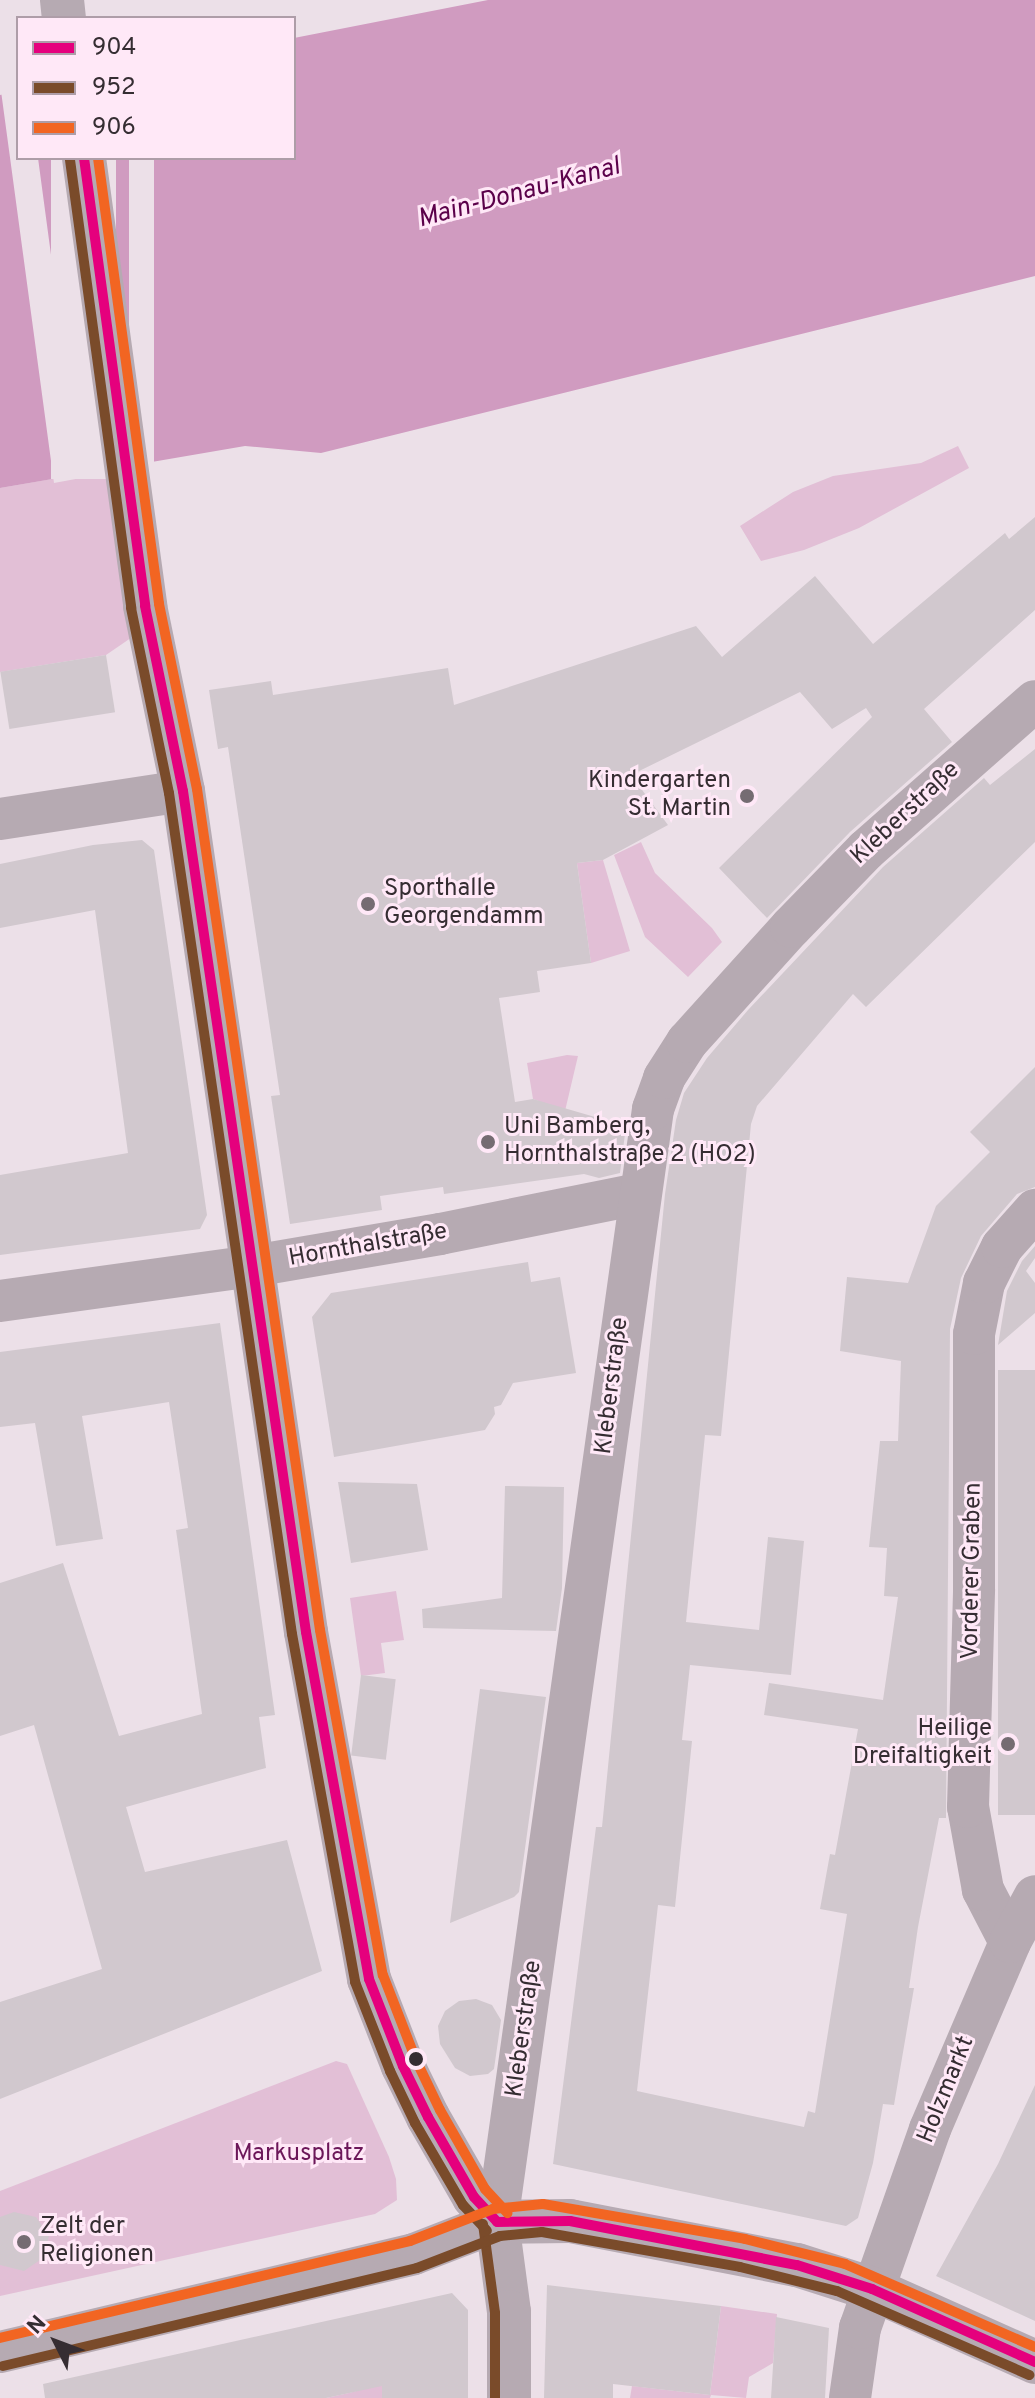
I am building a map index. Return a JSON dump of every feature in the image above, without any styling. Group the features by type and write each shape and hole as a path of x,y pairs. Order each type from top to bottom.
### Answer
{"street":[{"path":"84,160 145,606 183,791 306,1632 369,1979 403,2066 428,2117 474,2197 497,2222 509,2312 509,2398"},
{"name":"Kleberstraße","path":"497,2222 653,1109 664,1078 687,1042 866,850 1035,701"},
{"path":"0,819 183,791"},
{"name":"Hornthalstraße","path":"0,1301 253,1266 440,1234 639,1194"},
{"name":"Vorderer Graben","path":"1010,1942 983,1890 968,1807 974,1589 974,1334 984,1283 1002,1247 1035,1210"},
{"name":"Holzmarkt","path":"850,2398 860,2328 930,2129 1010,1942 1035,1896"},
{"path":"0,2352 414,2254 497,2222 570,2221 797,2265 872,2289 1035,2362"}],"green space":[{"path":"958,446 969,468 859,528 804,550 761,561 740,526 793,492 833,476 921,463"},
{"path":"133,465 160,618 106,655 0,672 0,488"},
{"path":"641,842 655,873 712,928 722,942 688,977 645,937 614,855"},
{"path":"603,860 630,951 591,963 577,863"},
{"path":"567,1055 578,1056 565,1111 533,1099 527,1063"},
{"path":"396,1591 404,1640 381,1643 385,1673 361,1676 350,1598"},
{"name":"Markusplatz","path":"336,2061 347,2064 389,2157 396,2179 397,2200 375,2214 0,2296 0,2191"},
{"path":"721,2306 777,2314 773,2363 749,2377 746,2398 711,2395 710,2398 630,2398 632,2386 710,2395"},
{"path":"382,2384 382,2398 326,2398 349,2393"}],"water":[{"name":"Main-Donau-Kanal","path":"488,0 1035,0 1035,276 321,453 245,446 0,488 0,95 16,91 16,160 296,160 296,38"}],"pier":[{"path":"16,87 16,160 38,160 81,478 54,483 1,91"},
{"path":"51,160 116,160 116,479 51,479"},
{"path":"129,160 154,160 154,466 129,466"}],"building":[{"path":"1035,517 1035,610 924,709 952,742 850,832 767,918 719,868 872,717 866,708 832,729 800,692 631,775 668,825 603,860 577,863 591,963 537,971 540,992 499,998 515,1102 533,1099 626,1126 620,1173 599,1178 584,1174 444,1194 443,1187 380,1196 382,1210 290,1224 271,1096 280,1095 228,747 218,749 209,690 271,681 273,695 448,668 454,705 696,626 722,657 815,576 873,644 1005,533 1009,539"},
{"path":"106,655 115,712 9,729 0,672"},
{"path":"1035,749 1035,842 866,1007 853,994 757,1106 751,1124 721,1436 705,1435 686,1622 759,1630 768,1537 804,1541 791,1675 690,1665 682,1740 692,1741 675,1907 658,1905 637,2091 804,2127 808,2111 815,2113 847,1914 820,1909 830,1854 835,1855 858,1729 764,1715 769,1683 883,1700 898,1597 884,1596 887,1548 869,1547 880,1441 898,1441 901,1361 840,1351 847,1277 908,1283 936,1206 990,1152 970,1132 1035,1067 1035,1187 1017,1194 981,1236 961,1278 950,1329 946,1818 939,1818 918,1927 909,1988 914,1988 894,2105 883,2104 873,2163 858,2218 846,2226 553,2164 596,1827 602,1827 665,1194 676,1120 684,1093 707,1058 748,1010 883,867 984,778 990,785"},
{"path":"142,840 154,850 207,1215 200,1229 0,1255 0,1175 128,1153 95,910 0,928 0,864 93,845"},
{"path":"1035,1246 1035,1258 1026,1271 1035,1283 1035,1313 998,1345 1007,1291 1022,1261"},
{"path":"528,1262 531,1282 560,1277 576,1373 513,1383 501,1405 494,1407 495,1414 485,1430 334,1457 312,1317 331,1293"},
{"path":"220,1323 275,1715 259,1717 266,1768 126,1807 145,1872 287,1840 322,1971 0,2099 0,2002 102,1969 34,1725 0,1736 0,1583 63,1563 119,1736 202,1714 176,1530 188,1528 169,1402 82,1416 103,1539 56,1546 35,1423 0,1427 0,1352"},
{"path":"998,1370 1035,1370 1035,1815 998,1815"},
{"path":"338,1482 417,1484 428,1550 351,1563"},
{"path":"505,1486 564,1487 562,1588 556,1631 423,1628 422,1609 502,1598"},
{"path":"361,1675 396,1679 386,1760 351,1755"},
{"path":"480,1689 546,1697 519,1892 514,1897 450,1923"},
{"path":"476,1999 492,2005 501,2020 494,2069 488,2074 470,2076 455,2068 440,2044 438,2026 445,2011 459,2001"},
{"path":"1035,2085 1035,2321 936,2276 998,2164"},
{"name":"Zelt der Religionen","path":"14,2212 36,2217 49,2236 43,2258 24,2271 0,2265 0,2217"},
{"path":"547,2285 721,2306 710,2395 613,2384 613,2398 544,2398"},
{"path":"452,2293 468,2310 468,2398 382,2398 382,2386 326,2398 45,2398 43,2384"},
{"path":"776,2317 829,2328 825,2398 771,2398"}],"transit line":[{"name":"952","path":"70,160 131,608 169,793 292,1634 355,1982 390,2071 415,2123 463,2205 487,2231"},
{"name":"904","path":"84,160 145,606 183,791 306,1632 369,1979 403,2066 428,2117 474,2197 497,2222"},
{"name":"906","path":"98,160 159,604 197,789 320,1630 383,1975 416,2060 440,2110 485,2189 507,2213"},
{"name":"906","path":"0,2338 410,2241 493,2209 543,2204 745,2239 845,2264 1035,2347"},
{"name":"904","path":"497,2222 570,2221 797,2265 872,2289 1035,2362"},
{"name":"952","path":"483,2224 495,2313 495,2398"},
{"name":"952","path":"3,2366 417,2268 500,2236 542,2232 740,2267 837,2291 1029,2375"}],"place":[{"name":"Kindergarten St. Martin","path":"747,796"},
{"name":"Sporthalle Georgendamm","path":"368,904"},
{"name":"Uni Bamberg, Hornthalstraße 2 (HO2)","path":"488,1142"},
{"name":"Heilige Dreifaltigkeit","path":"1008,1744"},
{"name":"Zelt der Religionen","path":"24,2242"}]}
